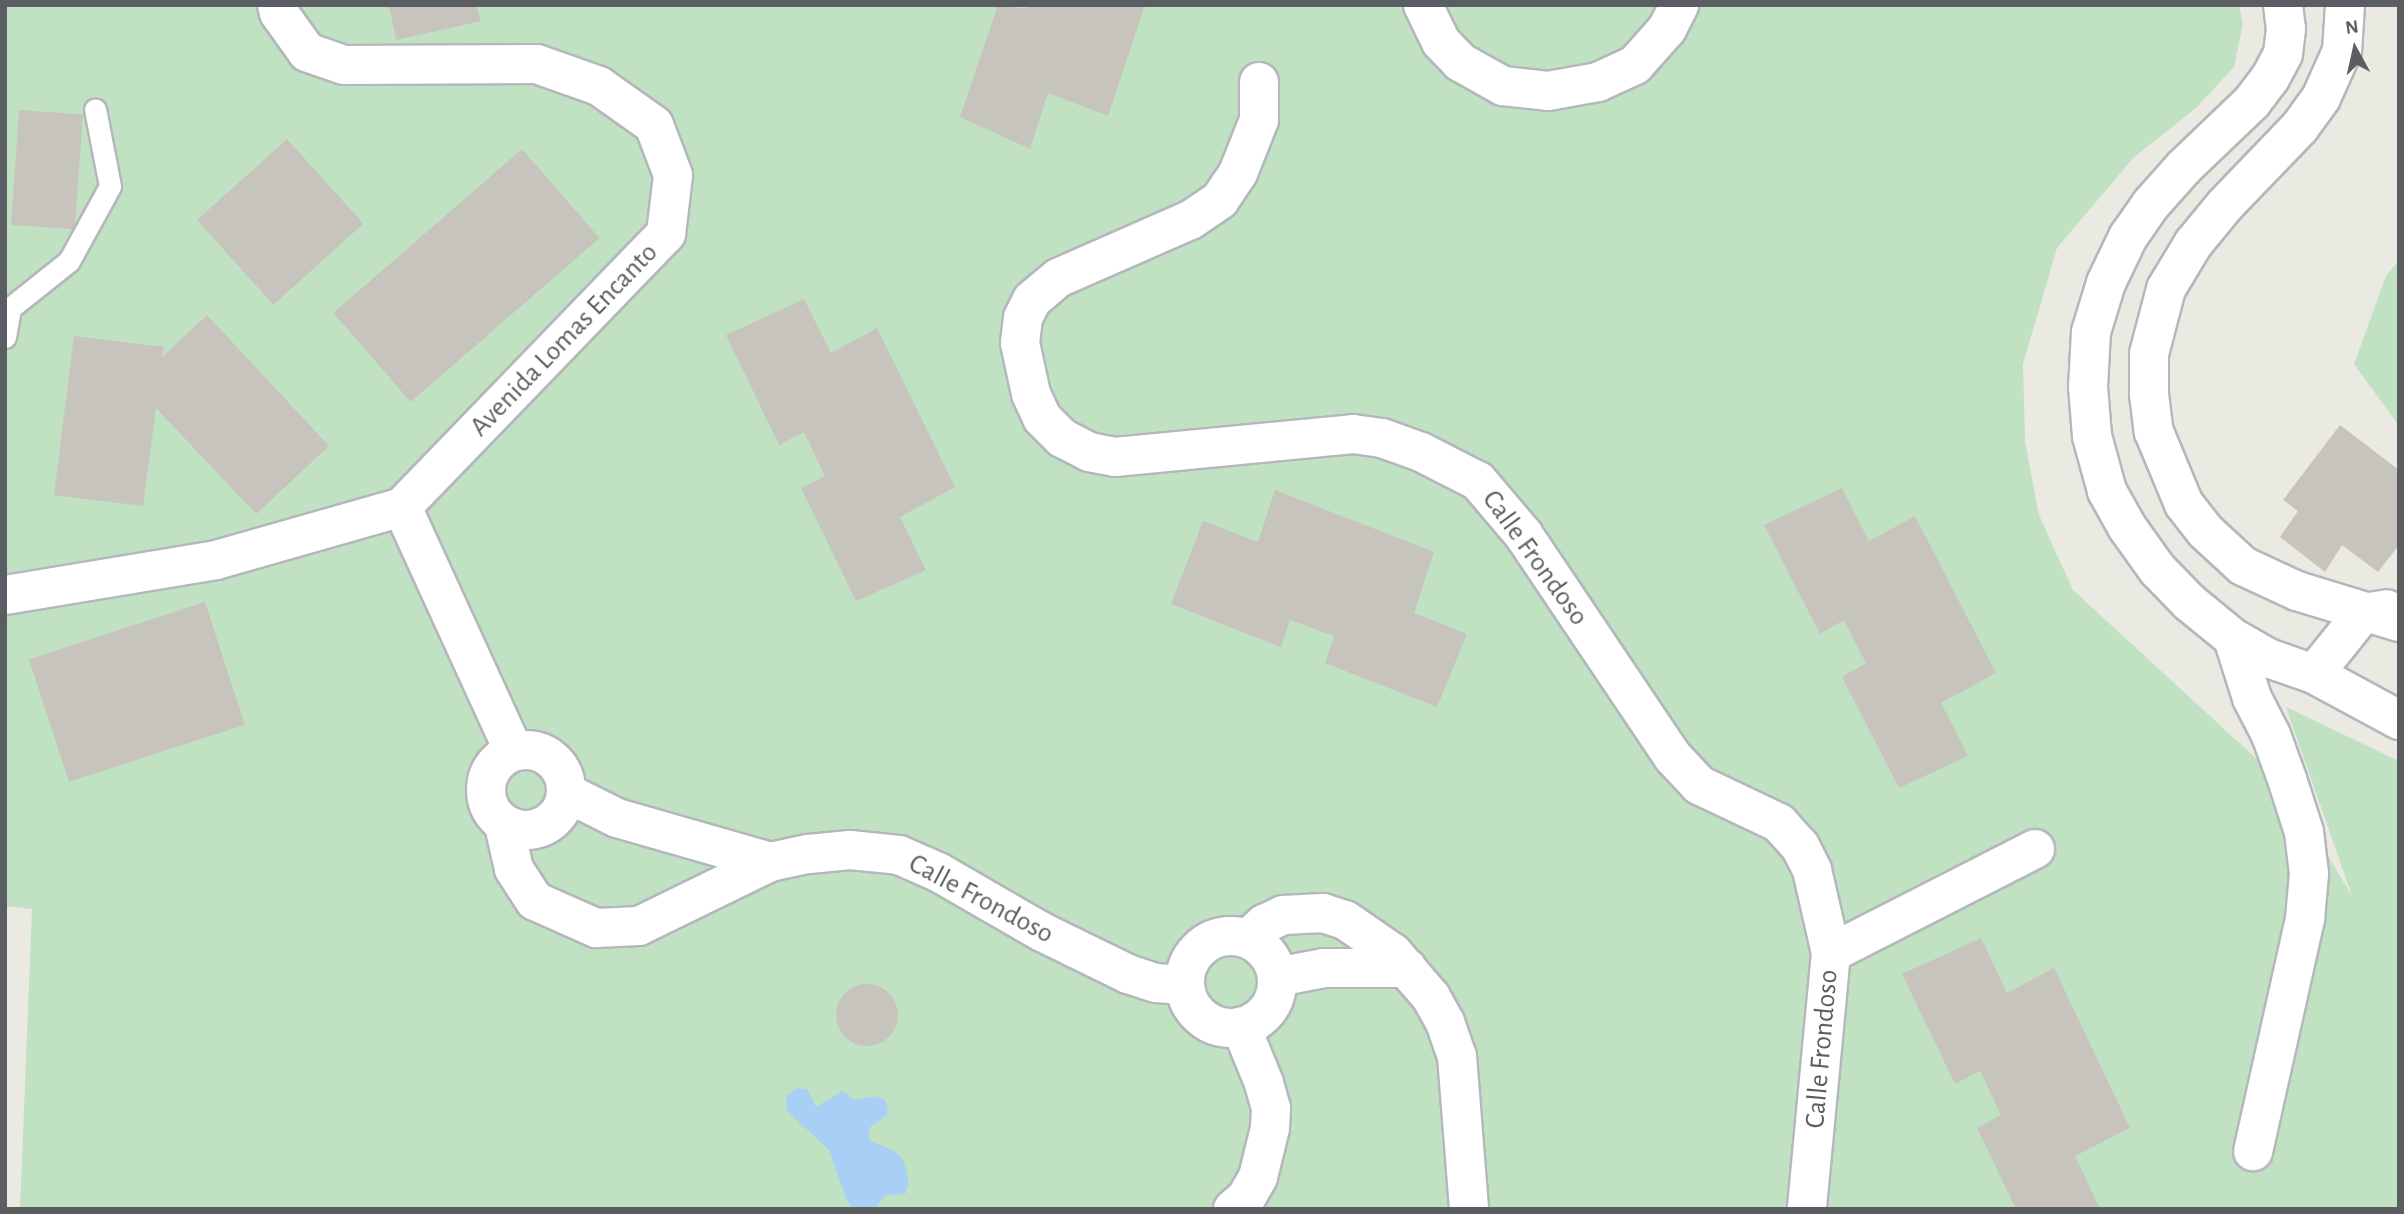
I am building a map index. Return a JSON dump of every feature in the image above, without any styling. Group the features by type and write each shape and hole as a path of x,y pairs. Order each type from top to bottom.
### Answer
{"street":[{"name":"Avenida Lomas Encanto","path":"277,5 279,13 307,52 344,65 537,64 599,86 654,125 673,174 666,234 402,507"},
{"path":"1423,5 1441,42 1460,62 1503,86 1548,91 1598,82 1634,65 1668,29 1679,5"},
{"path":"2283,5 2286,29 2283,54 2270,78 2252,102 2184,167 2127,237 2106,283 2091,332 2088,387 2092,436 2107,491 2127,527 2157,569 2189,603 2233,638 2268,658 2314,674 2399,720"},
{"path":"2345,5 2342,51 2321,98 2300,127 2225,205 2193,244 2166,289 2149,354 2149,394 2154,432 2166,466 2184,504 2205,531 2243,566 2297,591 2387,614"},
{"name":"Calle Frondoso","path":"1259,82 1259,120 1238,173 1220,200 1190,220 1058,278 1032,300 1023,318 1020,343 1031,394 1042,418 1062,438 1089,452 1115,457 1353,434 1382,438 1421,452 1478,481 1523,534 1673,757 1699,785 1779,823 1801,846 1812,870 1831,953 1807,1209"},
{"path":"5,595 216,559 402,507 513,750"},
{"path":"2314,674 2387,614"},
{"path":"2233,638 2252,698 2287,779 2304,832 2308,874 2305,919 2252,1151"},
{"path":"533,749 551,757 563,774 567,793 560,813 545,827 523,831 504,825 488,808 484,785 494,764 513,750 533,749"},
{"name":"Calle Frondoso","path":"567,793 617,818 770,862"},
{"name":"Calle Frondoso","path":"504,825 514,869 535,901 596,928 639,926 770,862 809,854 850,850 898,855 938,872 1042,932 1128,974 1156,983 1184,985"},
{"path":"1831,953 2035,849"},
{"path":"1248,938 1264,924 1283,915 1323,913 1345,920 1375,939 1407,968 1431,996 1445,1022 1457,1056 1469,1209"},
{"path":"1231,935 1248,938 1270,956 1278,977 1275,999 1261,1017 1241,1027 1219,1027 1199,1016 1187,998 1184,985 1193,955 1210,941 1231,935"},
{"path":"1278,977 1334,967 1407,968"},
{"path":"1233,1209 1247,1198 1258,1177 1270,1128 1271,1108 1264,1083 1241,1027"}],"lane":[{"path":"5,337 10,308 69,261 110,186 95,109"}],"green space":[{"path":"5,5 2239,5 2243,24 2234,67 2196,108 2134,157 2057,248 2023,364 2025,441 2039,515 2073,590 2285,785 2352,896 2286,707 2399,761 2399,1209 20,1209 32,909 5,906"},
{"path":"2399,260 2399,426 2354,364 2386,276"}],"water":[{"path":"798,1088 808,1090 816,1107 842,1091 855,1100 875,1096 884,1099 888,1107 887,1115 869,1128 869,1140 896,1152 904,1162 909,1182 905,1194 886,1195 874,1209 854,1209 847,1201 829,1150 787,1111 786,1096"}],"building":[{"path":"389,5 476,5 481,21 396,40"},
{"path":"998,5 1026,9 1027,5 1145,5 1108,116 1048,93 1030,149 960,117"},
{"path":"19,110 83,114 75,229 11,225"},
{"path":"287,139 363,224 273,305 197,220"},
{"path":"522,149 599,238 411,402 333,313"},
{"path":"804,299 831,353 877,328 955,487 900,517 926,570 856,601 801,488 825,476 804,432 779,445 726,335"},
{"path":"207,315 329,446 256,514 156,408 143,506 54,495 74,336 164,347 162,357"},
{"path":"2340,425 2399,470 2399,545 2378,572 2342,545 2325,572 2280,537 2298,511 2283,500"},
{"path":"1842,488 1869,541 1915,516 1996,673 1941,703 1968,756 1899,788 1842,677 1866,663 1844,620 1820,634 1764,525"},
{"path":"1275,490 1434,552 1414,613 1467,634 1437,707 1325,663 1334,636 1290,620 1281,647 1171,604 1203,521 1258,542"},
{"path":"205,602 245,725 69,782 29,659"},
{"path":"1981,938 2007,993 2054,968 2130,1128 2075,1156 2100,1209 2016,1209 1977,1128 2001,1115 1980,1071 1955,1084 1902,974"},
{"path":"867,984 889,993 898,1015 889,1037 867,1046 845,1037 836,1015 845,993"}]}
